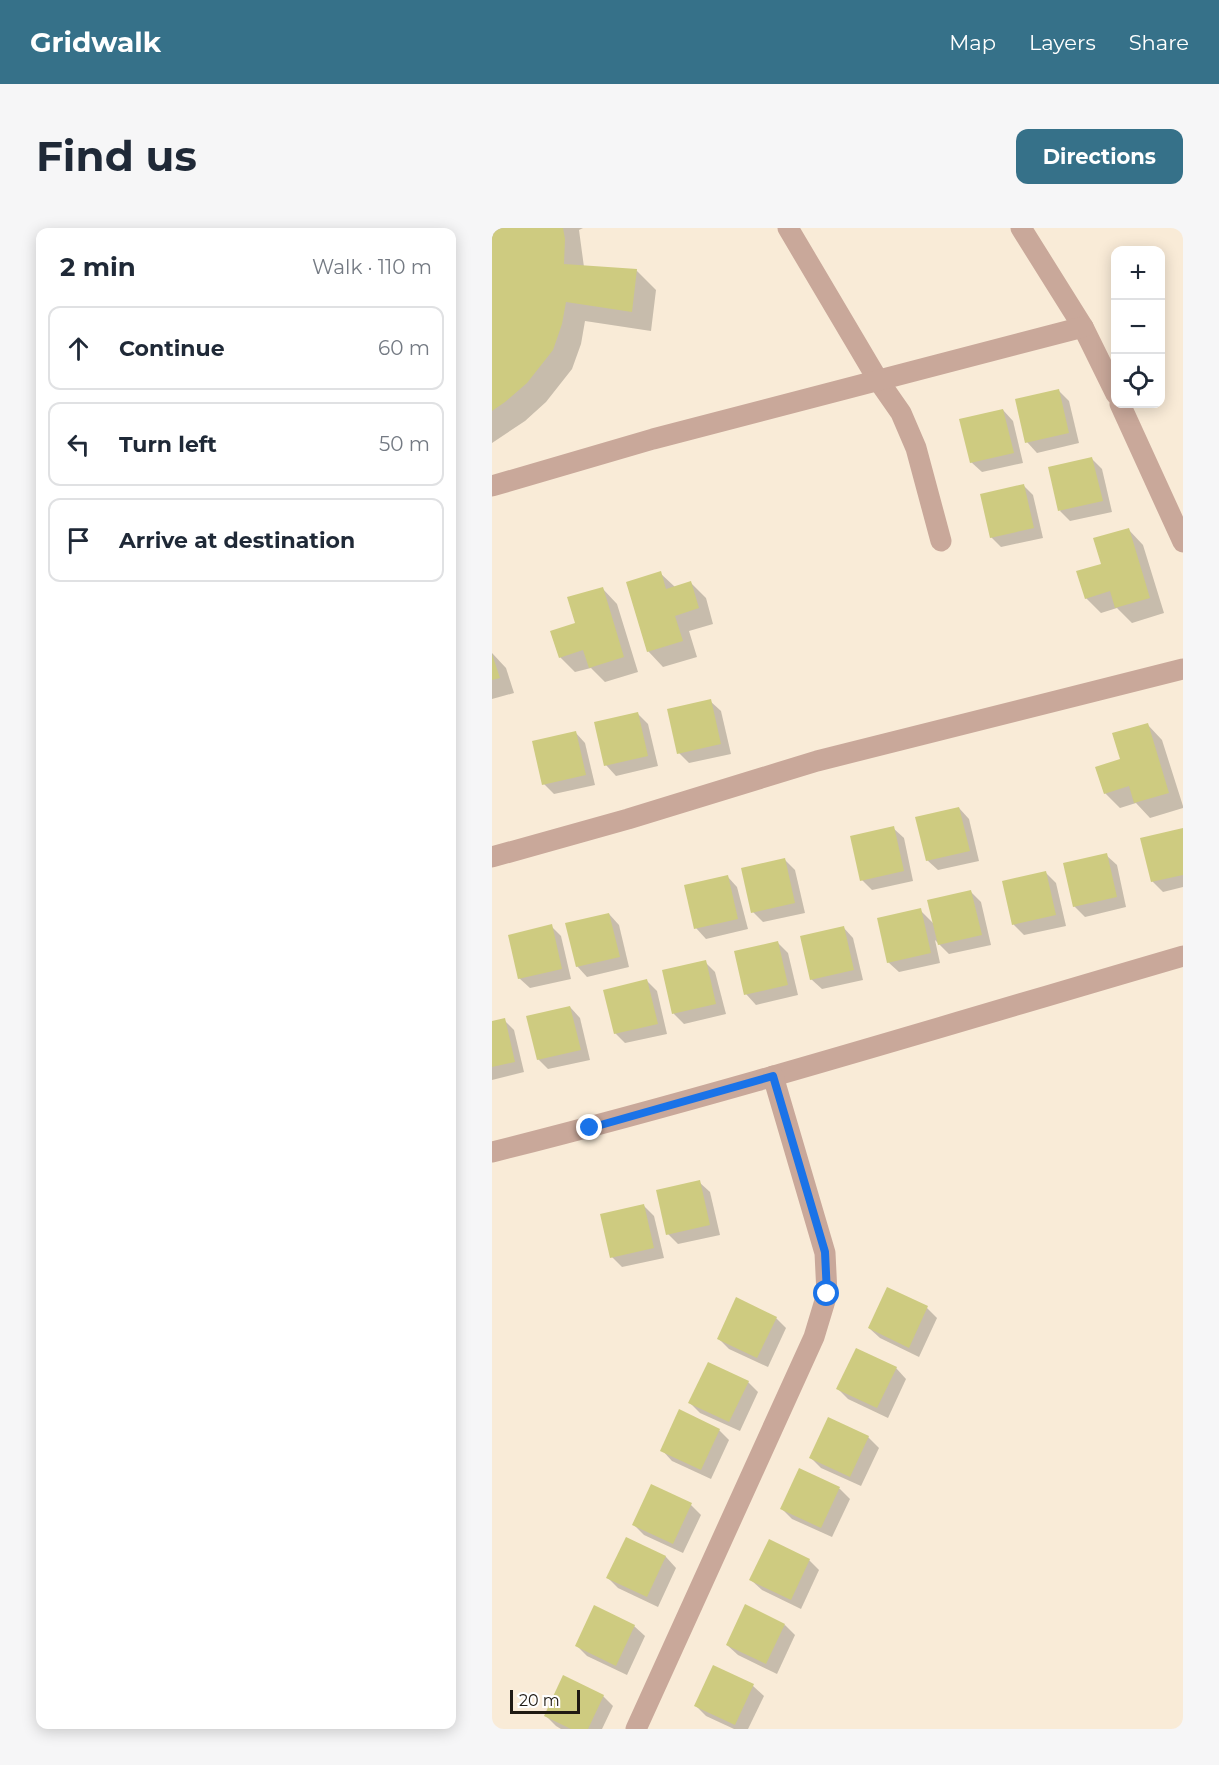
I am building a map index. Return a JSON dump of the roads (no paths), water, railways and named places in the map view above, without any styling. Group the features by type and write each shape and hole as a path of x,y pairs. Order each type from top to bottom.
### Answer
{"street":[{"path":"788,228 878,380 901,413 916,448 941,541"},
{"path":"1021,228 1083,327 1111,384"},
{"path":"492,486 653,439 1083,327"},
{"path":"1122,408 1183,542"},
{"path":"492,857 628,819 817,761 1183,669"},
{"path":"492,1152 590,1128 1183,956"},
{"path":"636,1729 814,1337 827,1294 825,1252 773,1076"}]}
